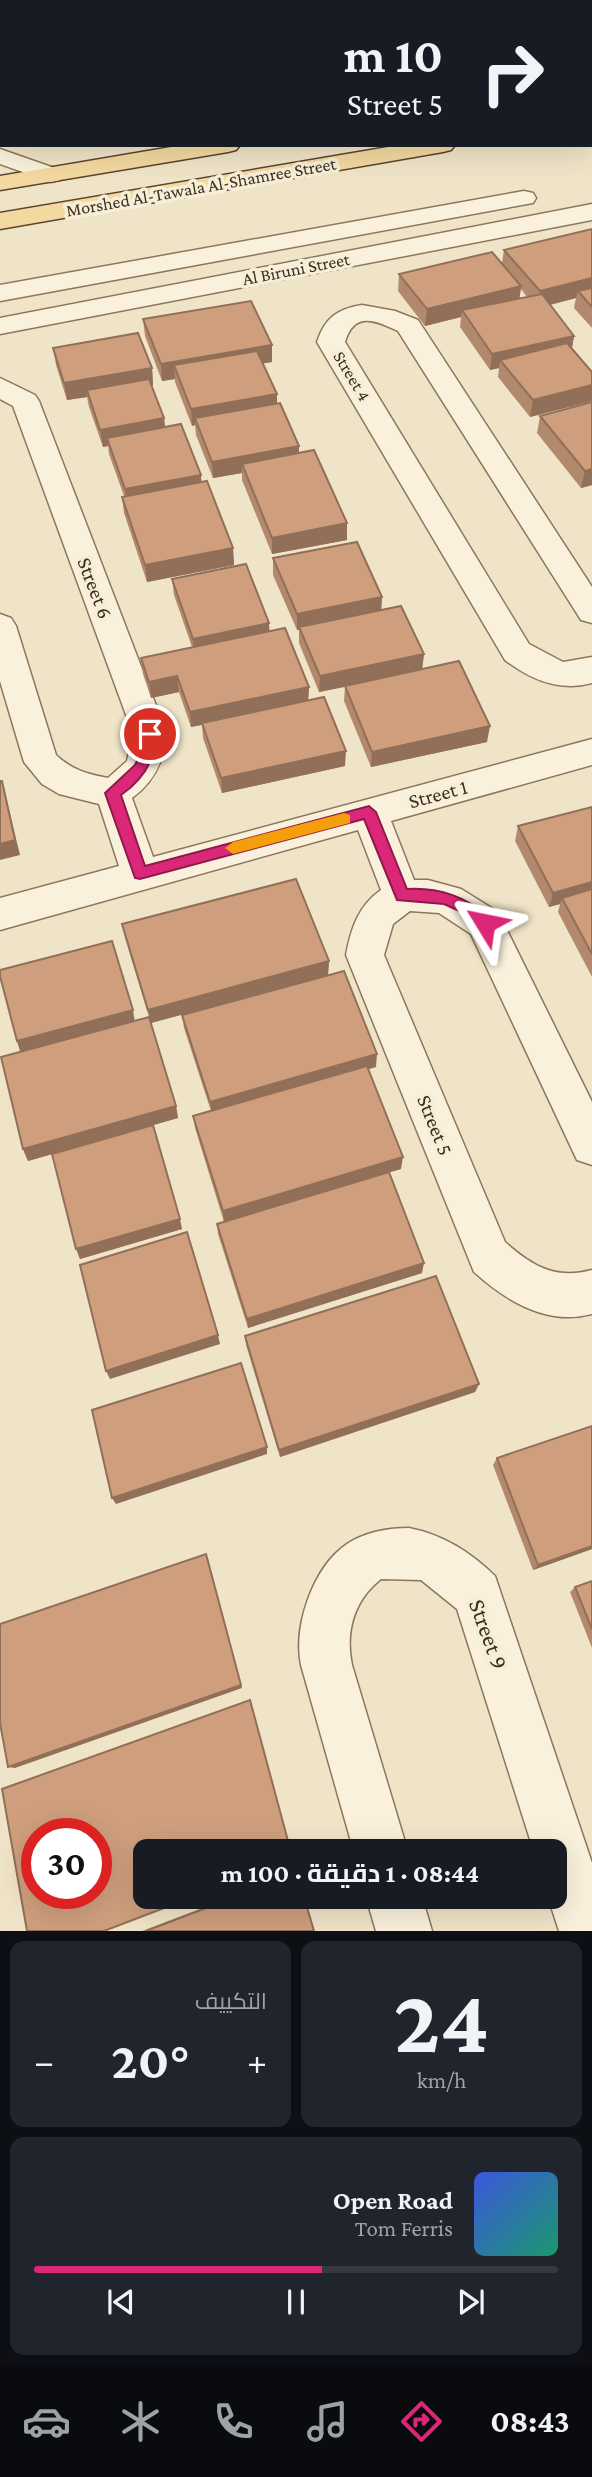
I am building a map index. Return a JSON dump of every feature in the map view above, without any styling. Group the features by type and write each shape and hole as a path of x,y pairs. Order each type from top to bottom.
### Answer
{"main road":[{"name":"Morshed Al-Tawala Al-Shamree Street","path":"0,183 216,147"},
{"name":"Morshed Al-Tawala Al-Shamree Street","path":"0,221 431,147"},
{"path":"0,197 161,168 199,150"}],"street":[{"path":"0,156 51,175"},
{"name":"Al Biruni Street","path":"0,293 551,194"},
{"name":"Al Biruni Street","path":"0,326 592,212"},
{"path":"403,220 398,227 399,234 418,246"},
{"path":"349,230 373,241 371,251 363,256"},
{"name":"Street 4","path":"588,679 546,670 517,652 331,342 333,330 341,321 349,315 369,313 392,317 408,326 592,612"},
{"name":"Street 6","path":"0,387 25,401 150,734 148,752 141,768 130,781 113,793"},
{"path":"0,626 41,762 71,784 113,793 140,873"},
{"name":"Street 1","path":"0,914 140,873 592,752"},
{"path":"369,812 402,896 426,894 447,898 469,909 485,923 592,1146"},
{"name":"Street 5","path":"402,896 376,915 366,934 365,955 489,1257 514,1280 548,1295 579,1297 592,1292"},
{"name":"Street 9","path":"377,1839 324,1650 330,1611 347,1577 372,1556 405,1550 432,1558 455,1572 477,1594 557,1839"},
{"name":"Street 9","path":"567,1870 587,1931"},
{"path":"398,1909 404,1931"}],"building":[{"path":"592,229 592,278 540,291 504,250"},
{"path":"492,252 521,286 427,309 399,274"},
{"path":"592,288 592,307 578,291"},
{"path":"542,294 574,336 492,354 462,310"},
{"path":"251,301 272,345 161,364 143,319"},
{"path":"138,333 152,368 64,383 53,348"},
{"path":"567,343 592,372 592,385 533,400 500,360"},
{"path":"257,351 277,394 191,409 174,365"},
{"path":"149,379 164,418 100,430 87,390"},
{"path":"592,402 592,469 585,471 540,416"},
{"path":"280,403 299,446 212,462 195,418"},
{"path":"181,424 201,475 125,489 107,438"},
{"path":"314,450 347,523 272,538 242,464"},
{"path":"207,481 233,548 145,565 122,497"},
{"path":"357,542 382,597 297,614 273,558"},
{"path":"246,564 269,623 193,639 172,579"},
{"path":"401,606 424,654 320,676 299,627"},
{"path":"285,628 309,687 190,712 177,676 149,682 141,658"},
{"path":"459,661 490,726 372,752 345,686"},
{"path":"324,697 346,751 221,778 202,723"},
{"path":"0,781 15,840 0,844"},
{"path":"592,807 592,882 553,893 518,826"},
{"path":"296,879 329,961 148,1010 122,924"},
{"path":"592,889 592,954 562,898"},
{"path":"112,941 133,1010 17,1041 0,970"},
{"path":"344,971 377,1054 210,1102 182,1015"},
{"path":"149,1017 176,1106 23,1149 1,1057"},
{"path":"367,1066 403,1157 223,1211 193,1116"},
{"path":"153,1125 180,1219 76,1249 52,1154"},
{"path":"389,1172 424,1263 247,1319 217,1224"},
{"path":"187,1232 218,1335 106,1371 80,1265"},
{"path":"436,1276 479,1384 279,1450 245,1336"},
{"path":"241,1363 267,1447 112,1498 92,1410"},
{"path":"592,1426 592,1546 538,1565 497,1458"},
{"path":"206,1554 241,1685 8,1767 0,1723 0,1624"},
{"path":"592,1581 592,1629 575,1587"},
{"path":"250,1700 287,1839 133,1839 133,1909 162,1909 104,1931 27,1931 23,1909 112,1909 112,1818 21,1818 21,1897 2,1789"},
{"path":"204,1909 308,1909 314,1931 146,1931"}],"slow traffic":[{"path":"233,848 344,819"}],"route":[{"path":"150,734 148,752 141,768 130,781 113,793 140,873 369,812 402,896 426,894 447,898 469,909 485,923"}]}
